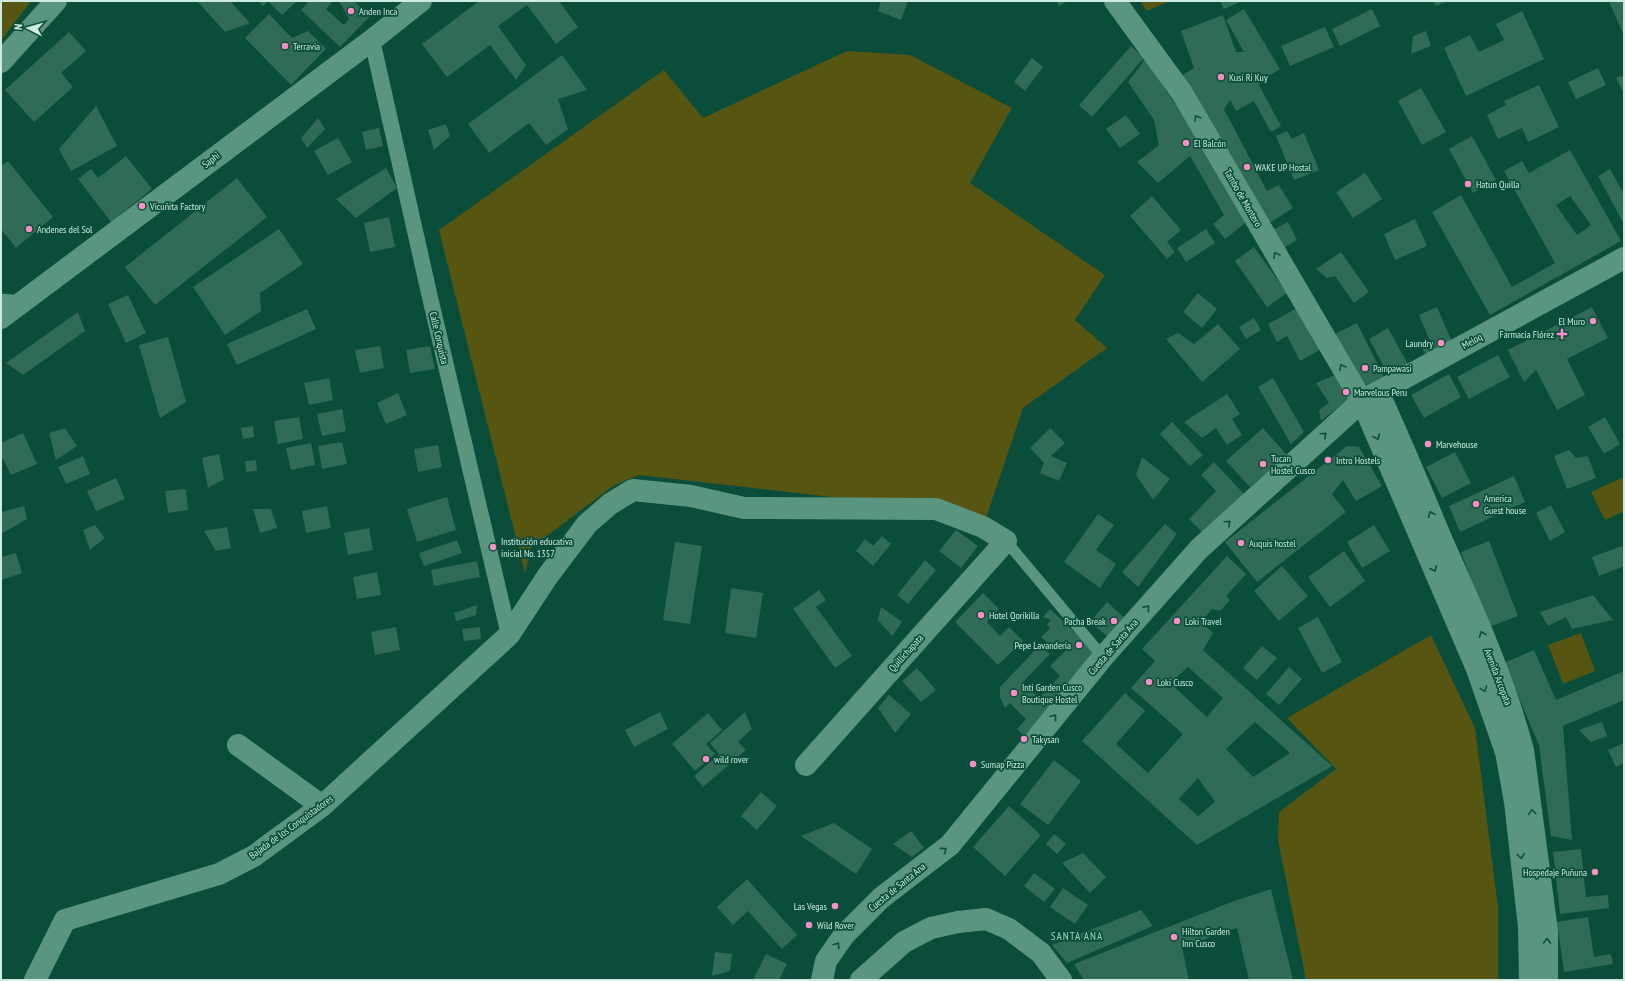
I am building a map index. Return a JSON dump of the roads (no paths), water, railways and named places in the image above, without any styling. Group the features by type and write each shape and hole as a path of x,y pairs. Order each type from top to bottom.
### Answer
{"street":[{"path":"1,62 56,1"},
{"name":"Saphi","path":"1,318 372,40 421,1"},
{"name":"Tambo de Montero","path":"1115,1 1182,93 1370,396"},
{"name":"Calle Conquista","path":"372,40 428,293 509,635"},
{"name":"Meloq","path":"1370,396 1624,258"},
{"name":"Cuesta de Santa Ana","path":"822,980 826,961 844,935 881,898 950,845 1103,657 1199,549 1370,396"},
{"name":"Avenida Arcopata","path":"1370,396 1477,669 1506,752 1515,802 1529,927 1530,980"},
{"name":"Avenida Arcopata","path":"1370,396 1459,580 1495,666 1516,726 1524,757 1547,931 1547,980"},
{"name":"Bajada de los Conquistadores","path":"35,980 65,920 220,874 254,856 322,806 509,635 547,577 587,524 610,504 634,490 691,496 744,508 936,509 983,527 1006,541"},
{"name":"Quillichapata","path":"806,765 1006,541"},
{"path":"238,745 322,806"},
{"path":"864,977 904,942 931,928 986,918 1009,929 1041,953 1061,980"}],"lane":[{"path":"1,299 23,302"},
{"path":"1006,541 1103,657"}],"place":[{"name":"Anden Inca","path":"351,11"},
{"name":"Terravia","path":"285,46"},
{"name":"Kusi Ri Kuy","path":"1221,77"},
{"name":"El Balcón","path":"1186,143"},
{"name":"WAKE UP Hostal","path":"1247,167"},
{"name":"Hatun Quilla","path":"1468,184"},
{"name":"Vicuñita Factory","path":"142,206"},
{"name":"Andenes del Sol","path":"29,229"},
{"name":"El Muro","path":"1593,321"},
{"name":"Farmacia Flórez","path":"1562,334"},
{"name":"Laundry","path":"1441,343"},
{"name":"Pampawasi","path":"1365,368"},
{"name":"Marvelous Peru","path":"1346,392"},
{"name":"Marvehouse","path":"1428,444"},
{"name":"Intro Hostels","path":"1328,460"},
{"name":"Tucan Hostel Cusco","path":"1263,464"},
{"name":"America Guest house","path":"1476,504"},
{"name":"Auquis hostel","path":"1241,543"},
{"name":"Institución educativa inicial No. 1357","path":"493,547"},
{"name":"Hotel Qorikilla","path":"981,615"},
{"name":"Pacha Break","path":"1114,621"},
{"name":"Loki Travel","path":"1177,621"},
{"name":"Pepe Lavandería","path":"1079,645"},
{"name":"Loki Cusco","path":"1149,682"},
{"name":"Inti Garden Cusco Boutique Hostel","path":"1014,693"},
{"name":"Takysan","path":"1024,739"},
{"name":"wild rover","path":"706,759"},
{"name":"Sumap Pizza","path":"973,764"},
{"name":"Hospedaje Puñuna","path":"1595,872"},
{"name":"Las Vegas","path":"835,906"},
{"name":"Wild Rover","path":"809,925"},
{"name":"Hilton Garden Inn Cusco","path":"1174,937"}],"district":[{"name":"SANTA ANA","path":"1077,936"}]}
